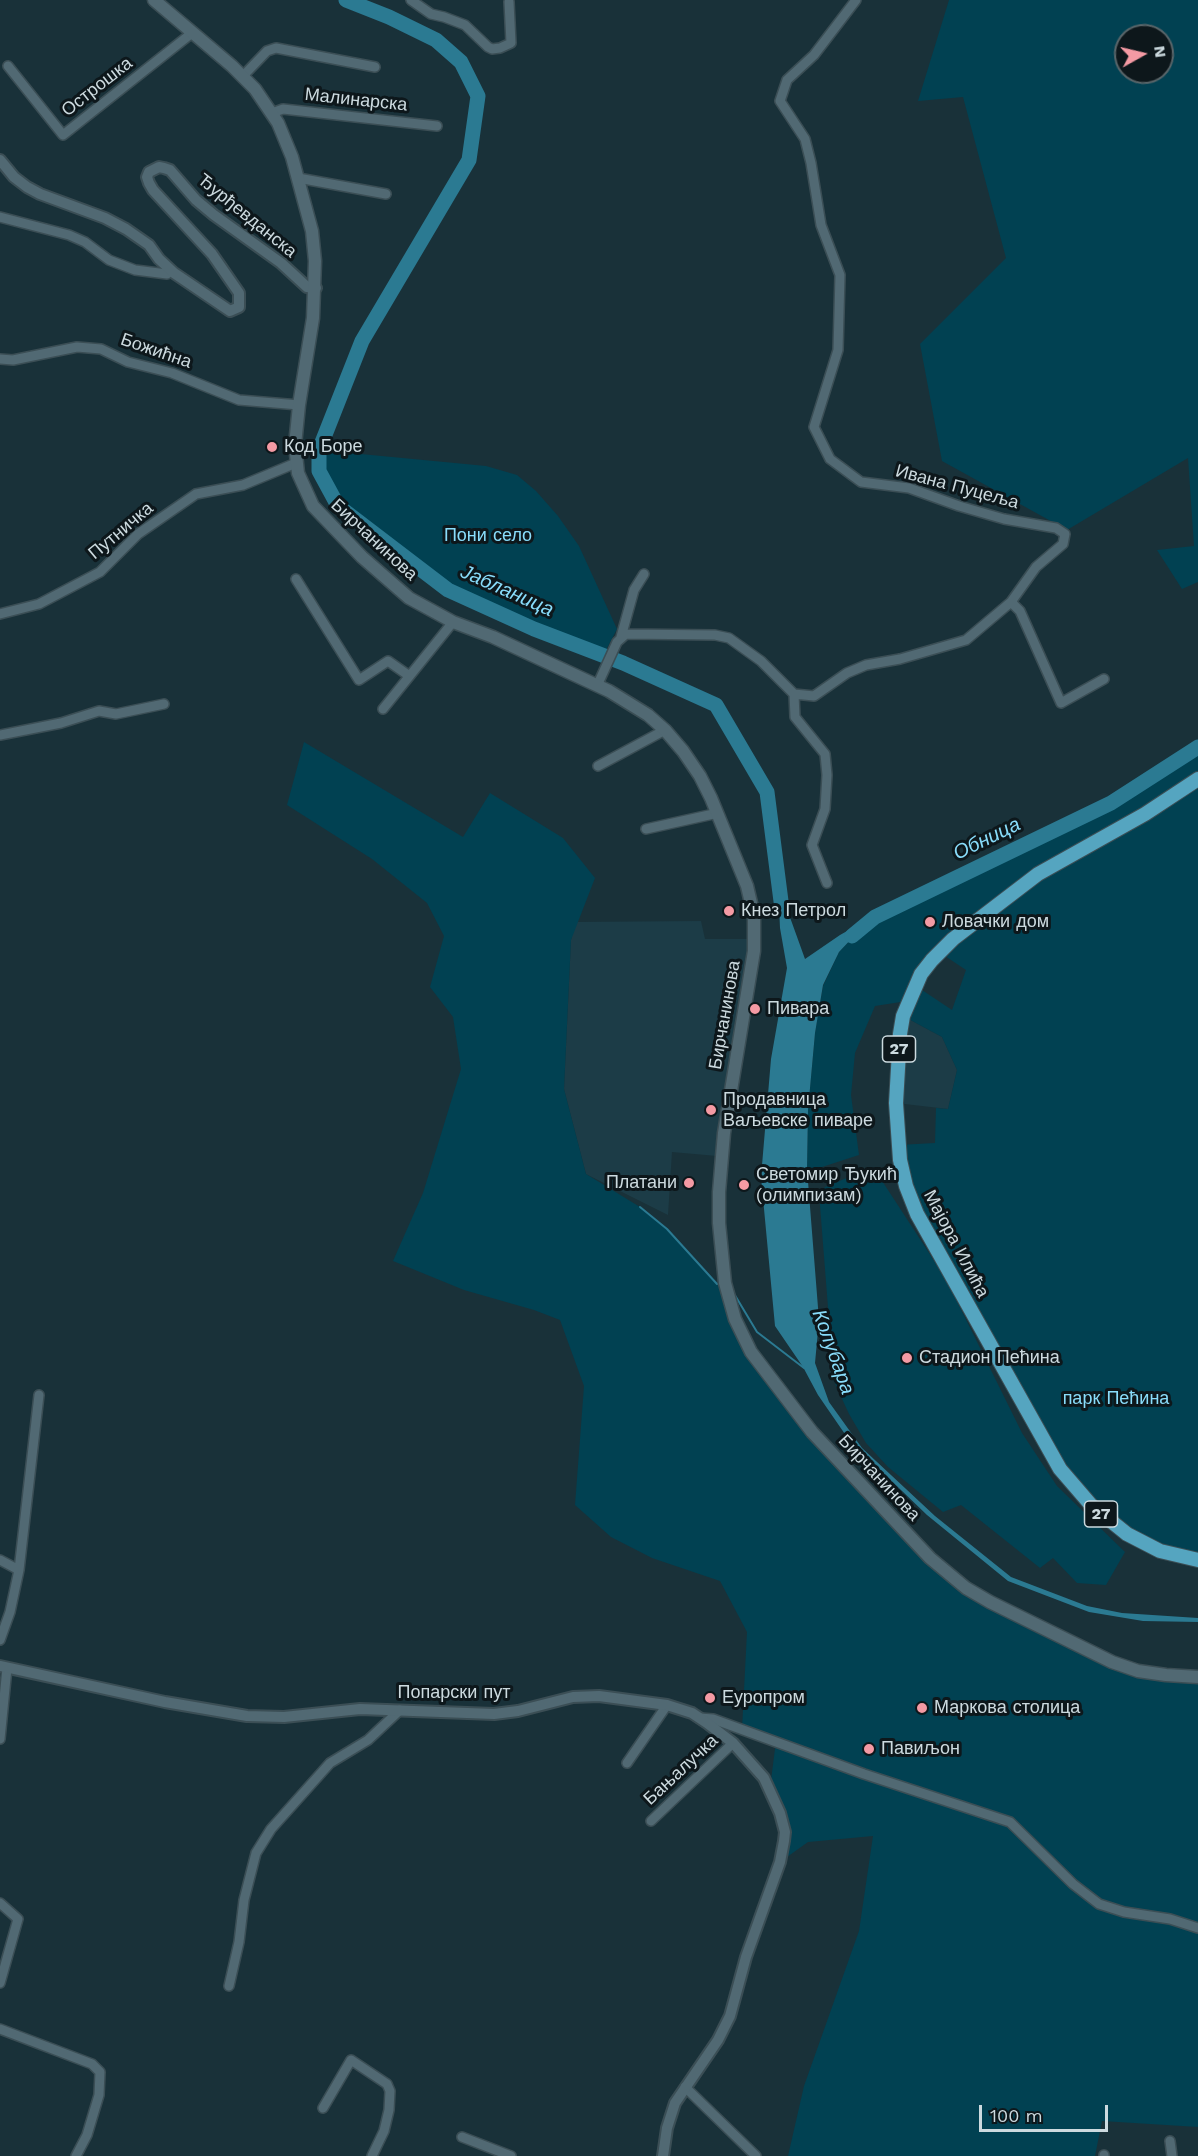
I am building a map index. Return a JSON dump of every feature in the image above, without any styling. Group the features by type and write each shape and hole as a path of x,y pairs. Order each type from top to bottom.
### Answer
{"main road":[{"path":"154,0 243,75 272,113 282,132 298,178 315,247 316,288 295,435 297,468"},
{"name":"Бирчанинова","path":"297,468 313,506 362,557 410,598 453,622 493,637 632,704 665,730 700,776 718,813 747,886 755,928 754,951 724,1133 719,1192 719,1223 725,1283 735,1318 751,1352 812,1432 930,1558 966,1588 1112,1662 1148,1672 1198,1677"},
{"name":"Мајора Илића","path":"1198,779 1145,814 1038,874 953,939 932,960 921,974 903,1016 896,1103 900,1160 916,1214 1060,1469 1090,1505 1127,1534 1160,1551 1198,1560"}],"street":[{"path":"411,0 431,14 465,25 492,49 511,43 509,2"},
{"name":"Ивана Пуцеља","path":"794,694 814,696 848,673 866,665 900,659 966,640 1011,602 1036,567 1063,544 1065,534 1056,528 1004,519 909,488 861,482 830,459 814,427 838,350 840,274 821,225 812,163 805,140 780,101 787,80 814,55 856,0"},
{"name":"Острошка","path":"8,66 63,135 192,33"},
{"path":"243,75 267,51 276,48 375,67"},
{"name":"Малинарска","path":"272,113 283,109 437,126"},
{"name":"Ђурђевданска","path":"0,160 14,177 27,187 105,218 126,229 148,245 171,270 230,311 239,308 239,293 212,254 149,183 147,177 149,171 159,167 170,170 196,200 214,215 281,263 307,287 316,288"},
{"path":"298,178 386,194"},
{"path":"0,217 69,235 85,242 110,260 135,270 167,274 171,270"},
{"name":"Божићна","path":"0,358 13,360 77,347 101,349 128,362 172,373 239,400 299,405"},
{"name":"Путничка","path":"0,614 39,604 100,572 138,534 196,494 243,485 297,468"},
{"path":"597,686 619,640 634,590 644,574"},
{"path":"296,579 360,680 388,661 408,675"},
{"path":"1011,602 1020,611 1061,703 1104,679"},
{"path":"383,709 408,675 453,622"},
{"path":"619,640 630,633 715,635 729,638 761,661 794,694 795,717 825,754 827,775 825,809 812,845 827,883"},
{"path":"0,735 61,723 99,711 116,714 164,704"},
{"path":"598,766 665,730"},
{"path":"646,828 718,813"},
{"path":"0,1640 3,1621 19,1570 39,1395"},
{"path":"0,1560 19,1570"},
{"path":"0,1739 3,1667"},
{"name":"Попарски пут","path":"3,1667 183,1706 273,1718 360,1709 494,1714 580,1696 609,1696 666,1705 700,1718 733,1743 764,1778 775,1800 784,1832 783,1850 746,1957 730,2016 718,2040 685,2087 672,2111 663,2156"},
{"path":"627,1763 666,1705"},
{"path":"229,1986 239,1942 244,1900 256,1852 271,1829 330,1763 368,1740 400,1710"},
{"path":"700,1718 732,1725 864,1774 1010,1822 1073,1884 1099,1904 1124,1912 1170,1919 1198,1928"},
{"name":"Бањалучка","path":"651,1821 733,1743"},
{"path":"0,1903 18,1919 0,1983"},
{"path":"0,2030 92,2064 100,2072 99,2095 87,2135 76,2156"},
{"path":"323,2108 351,2060 383,2081 390,2091 389,2110 384,2131 372,2156"},
{"path":"685,2087 756,2156"},
{"path":"462,2138 511,2156"},
{"path":"1170,2141 1172,2156"}],"shaded area":[{"path":"778,884 805,959 872,917 839,952 823,985 815,1033 808,1110 807,1169 819,1320 815,1363 829,1402 862,1448 935,1516 1011,1577 1087,1606 1122,1613 1198,1618 1198,1622 1143,1621 1089,1612 1008,1581 927,1515 849,1440 775,1326 761,1177 771,1059 787,968 780,928"},
{"path":"701,921 705,939 751,939 723,1096 717,1156 672,1152 668,1215 586,1174 564,1089 571,940 574,922"},
{"path":"903,1016 942,1037 957,1070 948,1109 896,1103"}],"green space":[{"path":"949,0 1198,0 1198,582 1182,589 1157,550 1194,546 1188,458 1067,530 942,461 920,344 1006,258 963,97 918,101"},
{"name":"Пони село","path":"319,450 486,466 517,475 536,491 558,516 579,546 617,629 603,656 534,629 448,590 338,506 319,471"},
{"path":"304,742 463,837 490,793 563,838 595,878 571,940 564,1089 586,1174 640,1207 667,1229 717,1283 725,1283 760,1367 947,1573 1112,1662 1198,1677 1198,2127 1102,2121 1095,2156 788,2156 804,2086 859,1931 873,1836 808,1842 780,1862 784,1841 770,1788 776,1741 742,1729 747,1632 720,1581 652,1558 611,1537 575,1505 584,1386 560,1320 464,1290 393,1261 423,1193 461,1069 453,1017 430,987 444,936 427,903 372,859 287,805"},
{"name":"парк Пећина","path":"1198,747 1198,1561 1138,1540 1068,1479 908,1195 898,1145 935,1143 936,1108 948,1109 957,1070 942,1037 903,1016 907,1001 875,1006 855,1053 851,1095 859,1155 822,1167 807,1169 808,1110 815,1033 823,986 839,952 872,917 1111,803","holes":["939,952 966,970 952,1010 916,986"]},
{"name":"Стадион Пећина","path":"873,1167 946,1279 1022,1433 1057,1486 1125,1552 1106,1585 1077,1583 1053,1558 1040,1568 961,1505 943,1512 888,1467 866,1443 849,1414 832,1377 826,1338 829,1320 819,1193 825,1187"}],"waterway":[{"name":"Јабланица","path":"346,0 389,17 436,40 461,62 478,96 469,160 362,341 319,450 319,471 338,506 448,590 534,629 623,663 716,705 767,792 782,909"},
{"name":"Обница","path":"852,936 875,917 1111,803 1198,747"},
{"path":"640,1207 667,1229 717,1284 721,1283"},
{"path":"733,1292 757,1332 804,1368"}],"place":[{"name":"Код Боре","path":"272,447"},
{"name":"Кнез Петрол","path":"729,911"},
{"name":"Ловачки дом","path":"930,922"},
{"name":"Пивара","path":"755,1009"},
{"name":"Продавница Ваљевске пиваре","path":"711,1110"},
{"name":"Платани","path":"689,1183"},
{"name":"Светомир Ђукић (олимпизам)","path":"744,1185"},
{"name":"Стадион Пећина","path":"907,1358"},
{"name":"Еуропром","path":"710,1698"},
{"name":"Маркова столица","path":"922,1708"},
{"name":"Павиљон","path":"869,1749"}],"water label":[{"name":"Колубара","path":"833,1352"}]}
